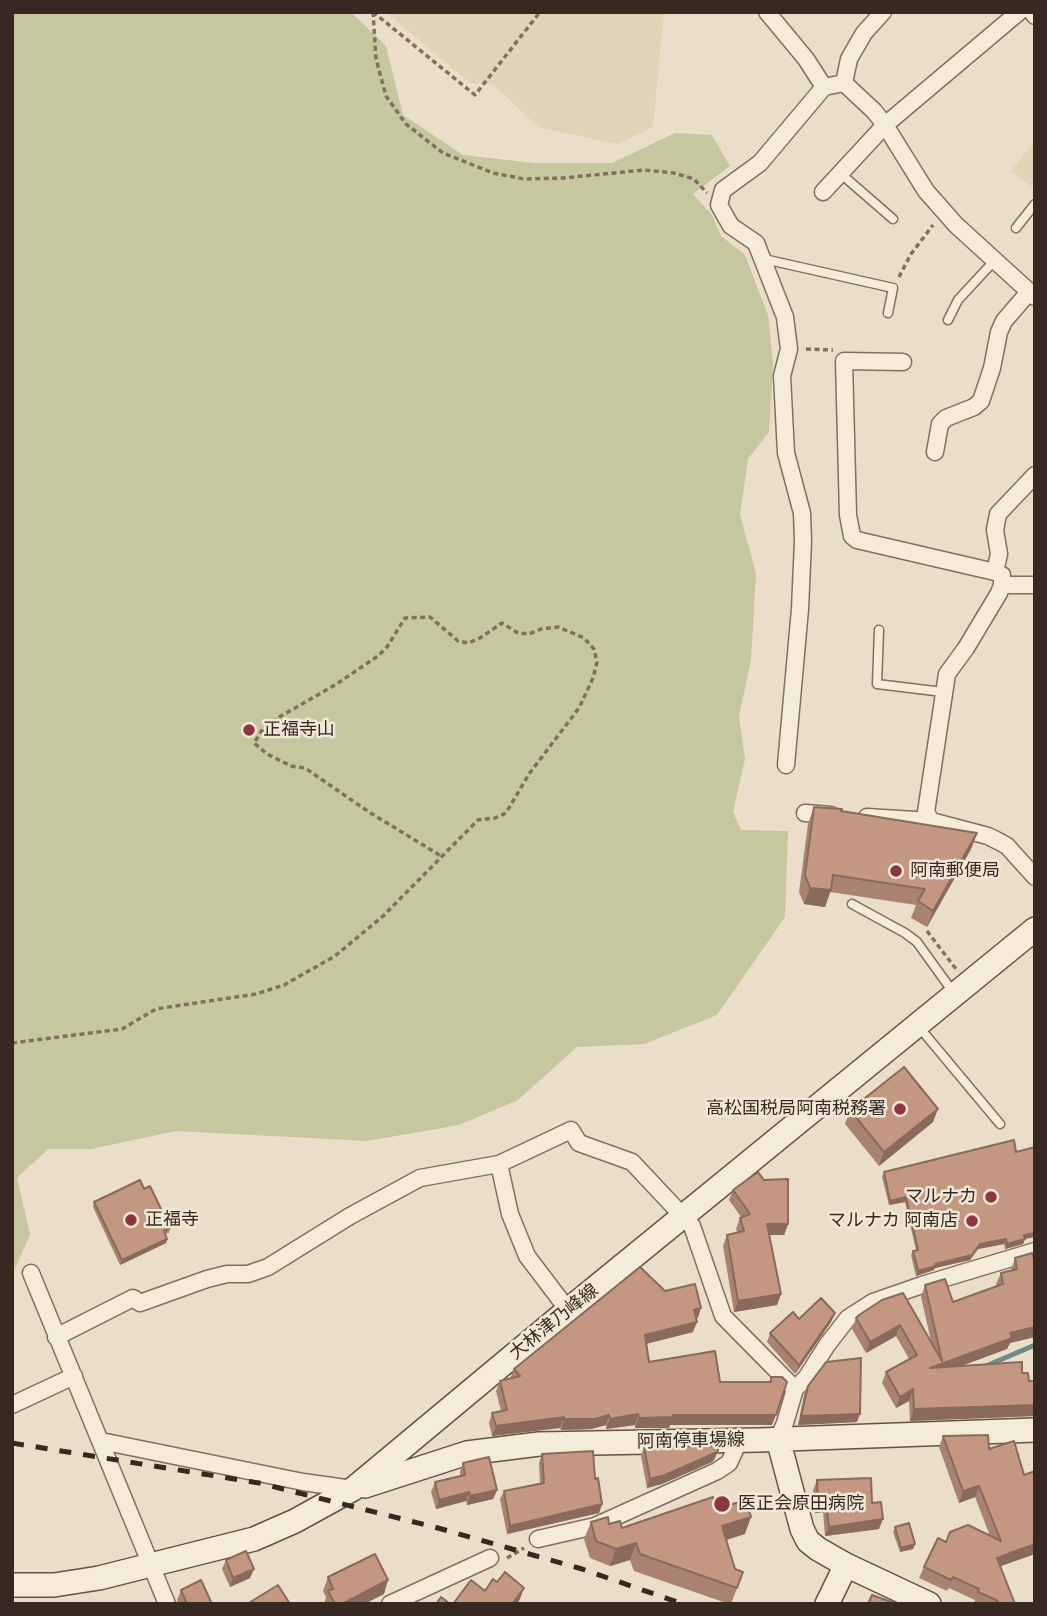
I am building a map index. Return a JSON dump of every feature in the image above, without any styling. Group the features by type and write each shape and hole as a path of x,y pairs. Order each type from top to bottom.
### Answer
{"main road":[{"name":"大林津乃峰線","path":"12,1585 54,1585 99,1578 254,1539 295,1521 354,1489 568,1310 1035,929"},
{"name":"阿南停車場線","path":"354,1489 467,1453 539,1444 1035,1430"},
{"path":"778,1439 802,1529 808,1541 846,1565 929,1604"},
{"path":"827,1604 846,1565"}],"street":[{"path":"767,12 806,59 824,87"},
{"path":"844,83 849,59 864,33 883,12"},
{"path":"823,192 885,125 1019,12"},
{"path":"786,765 800,609 803,541 802,513 786,453 782,376 789,349 785,317 756,243 731,226 719,205 723,190 760,163 824,87 844,83"},
{"path":"844,83 885,125 926,191 1032,295 1004,321 981,401 974,407 946,418 940,424 935,452"},
{"path":"903,362 844,361 848,515 852,536 857,540 1035,585"},
{"path":"931,821 926,812 943,692 950,668 966,648 999,578 995,530 998,514 1035,475"},
{"path":"805,813 931,821 988,836 1007,846 1035,877"},
{"path":"56,1337 134,1298 140,1303 227,1273 248,1274 268,1267 350,1216 420,1178 499,1164 571,1130 579,1143 632,1162 692,1226 723,1317 795,1390"},
{"path":"499,1164 510,1214 527,1256 568,1310"},
{"path":"778,1439 795,1390 848,1318 873,1302 922,1284 1035,1251"},
{"path":"31,1273 167,1604"},
{"path":"12,1405 74,1376"},
{"path":"538,1539 595,1526 717,1471 729,1463 736,1440"},
{"path":"101,1441 303,1482 354,1489"},
{"path":"390,1604 490,1558"}],"lane":[{"path":"840,173 893,219"},
{"path":"1016,228 1035,204"},
{"path":"763,259 893,288 888,313"},
{"path":"948,320 958,300 995,260"},
{"path":"879,630 877,684 943,692"},
{"path":"852,904 917,942 954,995"},
{"path":"917,1025 1000,1124"}],"path":[{"path":"373,12 475,95 540,12"},
{"path":"373,12 376,60 386,96 405,124 443,153 493,173 524,179 643,170 674,173 694,179 719,205"},
{"path":"893,288 911,254 944,211"},
{"path":"789,349 832,350 844,361"},
{"path":"12,1043 122,1029 156,1009 256,994 284,985 335,956 383,916 478,820 495,818 506,813 529,774 565,728 593,678 597,662 594,649 584,638 558,627 529,634 518,633 502,622 468,643 458,641 430,617 405,618 387,647 378,656 263,729 254,743 267,754 291,766 304,768 441,856"},
{"path":"490,1558 502,1561 538,1539"}],"shaded area":[{"path":"386,12 664,12 653,127 617,144 538,127 493,84 470,83"},
{"path":"1035,141 1035,189 1011,171"}],"green space":[{"path":"12,12 351,12 386,46 403,115 463,155 534,163 612,163 675,133 712,135 730,166 693,194 712,215 721,236 745,255 768,315 773,364 769,432 748,459 740,514 756,574 751,660 739,716 745,759 733,812 741,830 788,831 785,917 717,1015 644,1044 577,1047 518,1100 459,1125 367,1141 176,1131 91,1149 48,1149 17,1178 30,1234 12,1276"}],"building":[{"path":"814,807 842,809 841,811 977,833 933,911 918,901 925,889 833,875 831,890 810,888 805,875"},
{"path":"904,1067 938,1109 884,1152 850,1110"},
{"name":"マルナカ 阿南店","path":"1014,1140 1016,1152 1035,1147 1035,1233 1024,1235 1025,1239 1007,1244 1006,1239 980,1244 972,1255 918,1271 913,1251 918,1250 906,1197 890,1201 884,1172"},
{"path":"758,1172 764,1180 788,1179 788,1224 767,1224 781,1294 738,1301 727,1235 744,1231 740,1218 750,1214 733,1190"},
{"name":"正福寺","path":"140,1180 144,1189 150,1186 170,1228 164,1231 167,1239 122,1260 94,1202"},
{"path":"1032,1253 1035,1261 1035,1327 1010,1333 1012,1338 930,1368 1022,1362 1022,1373 1028,1373 1029,1381 1035,1381 1035,1405 914,1409 913,1389 900,1397 886,1372 917,1355 900,1325 870,1342 856,1318 882,1300 903,1293 942,1361 925,1285 945,1279 953,1302 1003,1284 1001,1273 1017,1269 1015,1258"},
{"path":"640,1267 665,1291 695,1284 701,1308 694,1310 697,1322 645,1335 649,1362 715,1351 720,1382 771,1382 771,1377 782,1377 787,1382 776,1415 673,1415 639,1418 638,1414 610,1419 609,1415 595,1419 564,1417 496,1426 492,1413 507,1410 500,1381 520,1376 514,1369"},
{"path":"821,1298 835,1313 799,1365 770,1333 793,1312 799,1319"},
{"path":"861,1358 860,1414 801,1416 808,1386 826,1362"},
{"path":"988,1435 989,1449 1014,1441 1024,1475 1035,1471 1035,1544 997,1558 1015,1604 997,1604 998,1601 978,1592 979,1589 924,1567 938,1538 946,1542 950,1532 968,1525 1001,1541 979,1486 963,1491 943,1436"},
{"path":"718,1446 715,1453 650,1479 644,1447"},
{"path":"593,1451 595,1479 598,1478 602,1504 510,1526 504,1491 544,1483 542,1454"},
{"path":"489,1457 497,1490 470,1496 469,1492 439,1500 435,1482 465,1475 463,1463"},
{"path":"871,1478 872,1503 881,1502 883,1519 829,1527 826,1503 818,1504 817,1480"},
{"path":"713,1497 716,1509 746,1500 751,1517 722,1526 735,1569 743,1572 737,1588 640,1554 636,1543 616,1549 596,1541 591,1522 608,1517 609,1524 620,1521 622,1528"},
{"path":"909,1523 915,1544 901,1548 895,1527"},
{"path":"246,1551 254,1569 233,1578 226,1560"},
{"path":"375,1554 388,1580 342,1604 335,1604 328,1591 333,1589 328,1577"},
{"path":"505,1572 524,1588 512,1604 453,1604 471,1580 485,1591 493,1579 497,1582"},
{"path":"201,1580 212,1604 187,1604 181,1590"},
{"path":"278,1585 290,1604 247,1604"},
{"path":"872,1595 897,1604 868,1604"},
{"path":"441,1597 450,1604 436,1604"}],"waterway":[{"path":"986,1366 1035,1345"}],"railway":[{"path":"12,1443 259,1483 438,1528 582,1569 683,1604"}],"place":[{"name":"正福寺山","path":"249,730"},
{"name":"阿南郵便局","path":"896,871"},
{"name":"高松国税局阿南税務署","path":"900,1109"},
{"name":"マルナカ","path":"991,1197"},
{"name":"正福寺","path":"131,1220"},
{"name":"マルナカ 阿南店","path":"972,1221"},
{"name":"医正会原田病院","path":"722,1504"}]}
